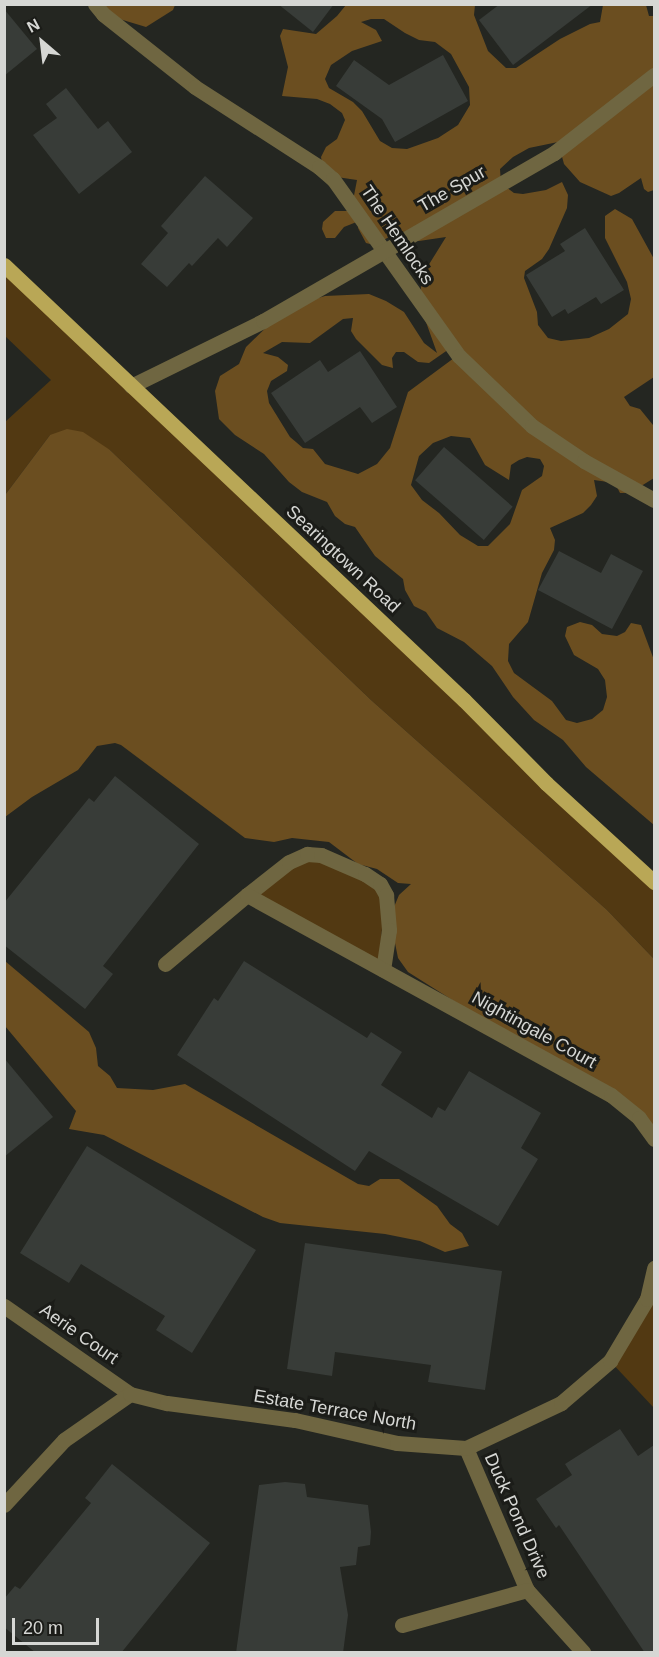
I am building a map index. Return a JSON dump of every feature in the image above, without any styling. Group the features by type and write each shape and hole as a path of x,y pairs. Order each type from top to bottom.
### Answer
{"main road":[{"name":"Searingtown Road","path":"4,265 464,700 546,783 654,882"}],"street":[{"name":"The Hemlocks","path":"95,4 103,14 195,87 319,167 345,192 383,252 459,356 532,426 584,461 654,500"},
{"name":"The Spur","path":"131,386 263,321 554,153 654,75"},
{"path":"165,964 289,862 307,854 321,855 365,874 380,884 386,895 389,930 383,969"},
{"name":"Nightingale Court","path":"247,895 611,1095 639,1118 654,1139"},
{"name":"Estate Terrace North","path":"130,1394 186,1406 295,1420 397,1443 466,1448 561,1403 610,1360 647,1299 654,1268"},
{"name":"Aerie Court","path":"4,1306 130,1394"},
{"path":"4,1504 64,1440 130,1394"},
{"name":"Duck Pond Drive","path":"466,1448 527,1590 583,1653"},
{"path":"402,1625 527,1590"}],"shaded area":[{"path":"95,5 175,5 173,10 146,27 103,14"},
{"path":"346,5 475,5 474,15 488,51 506,68 516,68 560,39 590,24 600,22 603,5 646,5 649,16 654,16 654,190 648,192 644,189 641,178 611,196 580,182 564,164 558,142 529,148 513,157 500,169 501,183 514,193 523,194 546,190 562,182 568,195 567,208 549,249 542,259 525,271 524,278 537,312 538,325 548,338 561,341 589,338 609,329 628,314 631,299 627,282 605,238 605,216 615,209 632,219 654,259 654,377 624,397 630,406 640,409 653,425 654,478 630,493 620,493 615,483 594,480 597,496 591,505 583,513 550,528 555,540 554,550 542,573 528,622 509,644 508,661 514,673 552,701 566,720 577,723 592,719 603,710 607,697 605,680 598,669 574,655 565,636 567,627 580,622 592,625 602,634 617,636 625,632 631,623 641,625 654,660 654,825 586,767 563,740 534,720 513,697 492,666 464,642 437,628 426,612 414,606 405,590 403,579 375,556 355,527 345,524 335,516 327,502 302,492 289,482 264,454 235,435 219,419 215,391 220,376 239,364 246,347 276,318 298,304 325,296 369,294 404,312 424,343 437,353 421,308 421,287 428,266 446,237 419,241 391,236 374,245 366,243 358,228 359,221 344,227 335,238 326,238 322,229 323,222 335,211 351,211 357,180 330,176 323,168 321,157 326,147 337,139 345,120 342,113 330,104 317,99 282,96 288,67 280,36 283,29 316,34","holes":["384,19 419,40 435,42 451,54 469,87 470,105 458,125 438,138 407,149 392,148 380,141 362,111 353,102 329,88 325,79 331,65 352,51 382,41 376,30 361,22","353,318 351,331 382,365 393,368 392,358 396,352 404,352 418,362 429,363 452,347 454,358 408,392 390,448 377,464 358,474 325,464 313,449 303,448 290,437 269,403 267,391 271,381 287,371 288,365 278,357 263,353 282,342 310,343 343,319","451,436 470,438 485,465 509,480 511,465 519,460 527,457 540,459 544,466 542,476 522,490 510,524 488,546 478,546 460,535 439,513 422,500 411,485 419,456 433,443"]},
{"path":"5,265 654,882 654,959 607,910 371,700 110,450 50,435 5,495 5,422 51,380 5,336"},
{"path":"67,429 83,432 110,450 371,700 607,910 654,959 654,1139 639,1118 408,972 398,958 393,933 394,907 399,895 411,884 398,883 377,869 358,864 329,842 292,838 274,842 245,838 121,745 115,743 97,746 78,770 32,797 5,817 5,495 50,435"},
{"path":"319,860 362,879 377,891 384,906 379,962 259,894 295,866 306,861"},
{"path":"5,961 89,1032 96,1048 98,1066 110,1076 117,1088 153,1090 185,1084 358,1184 369,1186 380,1179 399,1179 437,1206 450,1224 462,1233 469,1246 445,1252 420,1241 385,1234 280,1223 263,1217 104,1135 69,1129 76,1111 5,1026"},
{"path":"654,1268 654,1408 610,1361"}],"building":[{"path":"278,4 334,4 313,32"},
{"path":"500,4 593,4 513,65 479,20"},
{"path":"4,9 37,49 4,76"},
{"path":"443,55 468,101 395,142 382,119 336,86 354,60 389,85"},
{"path":"66,88 98,129 108,121 132,152 79,194 33,135 57,118 46,104"},
{"path":"205,176 253,218 227,247 218,238 192,266 189,263 167,287 141,264 168,233 161,226"},
{"path":"585,228 624,290 601,304 596,297 568,314 565,309 552,317 526,275 565,251 560,244"},
{"path":"360,351 397,407 372,423 360,407 305,443 271,393 320,360 328,372"},
{"path":"444,447 513,507 484,540 415,480"},
{"path":"559,551 601,573 611,554 643,571 612,629 538,590"},
{"path":"115,776 199,844 103,966 113,974 85,1009 4,945 4,903 89,798 94,802"},
{"path":"244,961 367,1038 371,1032 402,1052 381,1085 432,1118 438,1107 445,1111 469,1071 541,1113 521,1148 538,1159 498,1226 369,1151 355,1171 177,1055 214,998 218,1001"},
{"path":"4,1058 53,1117 4,1157"},
{"path":"87,1146 256,1250 192,1353 156,1330 165,1316 81,1264 69,1283 20,1253"},
{"path":"305,1243 502,1271 485,1390 428,1382 431,1365 335,1352 332,1376 287,1369"},
{"path":"620,1429 638,1456 654,1445 654,1653 645,1653 559,1525 556,1528 536,1499 572,1475 565,1464"},
{"path":"112,1464 210,1543 121,1653 36,1653 4,1627 4,1599 15,1586 20,1589 91,1503 85,1498"},
{"path":"285,1482 305,1484 307,1497 368,1505 370,1545 358,1547 356,1565 340,1567 348,1615 343,1653 236,1653 259,1485"}]}
